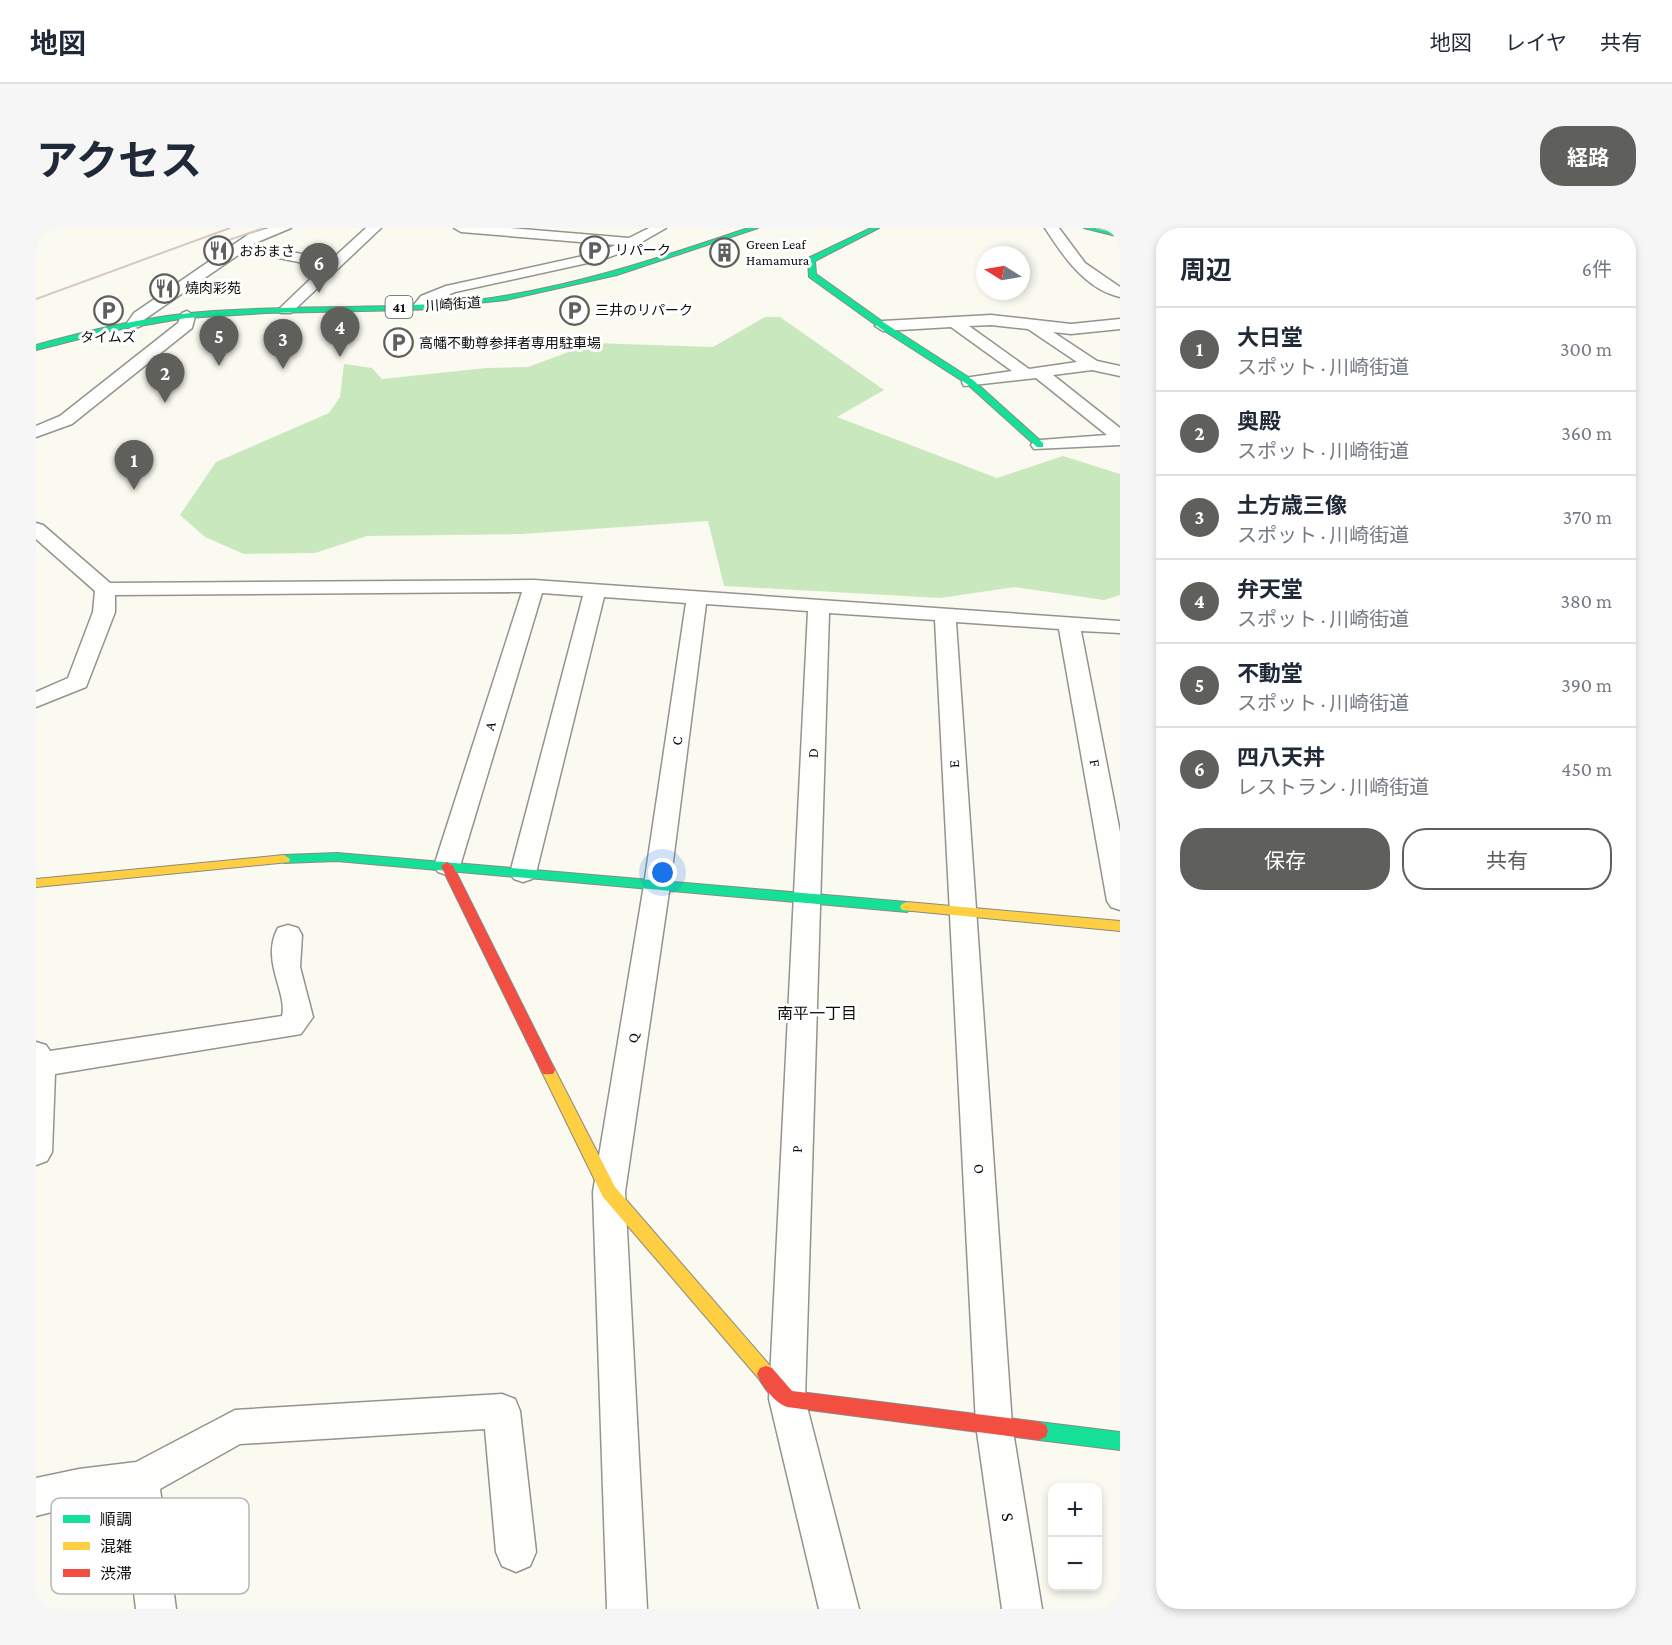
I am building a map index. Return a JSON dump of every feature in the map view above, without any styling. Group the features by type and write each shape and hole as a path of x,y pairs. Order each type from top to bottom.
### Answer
{"street":[{"path":"135,323 139,316 254,237 284,228"},
{"path":"286,310 374,228"},
{"path":"461,228 568,231 638,239 682,252"},
{"path":"421,306 426,299 451,289 585,260 659,228"},
{"name":"川崎街道","path":"36,348 135,323 187,316 470,303 550,291 602,278 755,228"},
{"path":"876,228 811,260 812,275 884,326 970,382 1040,445 1120,439"},
{"path":"1052,228 1074,263 1090,277 1120,293"},
{"path":"1087,228 1120,236"},
{"path":"242,246 333,265"},
{"path":"36,432 66,420 186,325 187,316"},
{"path":"884,326 991,320 1071,329 1120,324"},
{"path":"954,322 1033,373 1120,439"},
{"path":"1032,324 1092,365"},
{"path":"970,382 1092,365 1120,371"},
{"path":"36,529 105,589 534,586 1120,627"},
{"name":"A","path":"447,866 534,586"},
{"path":"36,700 78,682 104,612 105,589"},
{"path":"523,873 595,590"},
{"name":"C","path":"657,885 697,597"},
{"name":"D","path":"807,898 819,607"},
{"name":"E","path":"945,615 963,912"},
{"name":"F","path":"1069,625 1120,901"},
{"path":"36,884 286,857 337,857 1120,926"},
{"path":"447,866 609,1192 787,1399 1120,1441"},
{"name":"Q","path":"627,1609 609,1192 657,885"},
{"name":"P","path":"807,898 787,1399 839,1609"},
{"name":"O","path":"963,912 994,1425"},
{"path":"36,1152 37,1061 291,1026 299,1017 286,967 288,935"},
{"path":"36,1497 79,1487 140,1480 236,1427 502,1411 516,1552"},
{"name":"S","path":"994,1425 1022,1609"},
{"path":"140,1480 142,1498"},
{"path":"154,1594 156,1609"}],"green space":[{"path":"765,317 780,317 884,390 837,417 997,478 1063,456 1120,474 1120,595 1104,600 1015,587 940,598 724,586 708,521 522,534 367,536 315,553 244,554 205,537 180,515 216,462 329,413 340,397 344,364 372,368 382,379 486,368 528,367 593,343 713,347"}],"railway":[{"path":"36,299 230,228"},
{"path":"226,241 264,228"},
{"path":"1097,228 1120,233"}],"traffic: fast":[{"path":"36,348 86,334 186,316 266,311 411,308 506,298 614,273 755,228"},
{"path":"876,228 811,260 812,275 883,326 970,382 1040,445"},
{"path":"1087,228 1120,235"},
{"path":"284,859 337,857 907,907"},
{"path":"1039,1431 1120,1441"}],"traffic: slow":[{"path":"36,883 284,859"},
{"path":"907,907 1120,926"},
{"path":"548,1070 609,1192 766,1374"}],"traffic: jam":[{"path":"447,866 548,1070"},
{"path":"766,1374 787,1399 1039,1431"}],"place":[{"name":"リパーク","path":"594,250"},
{"name":"おおまさ","path":"218,251"},
{"name":"Green Leaf Hamamura","path":"725,252"},
{"name":"燒肉彩苑","path":"164,288"},
{"name":"四八天丼","path":"319,293"},
{"name":"タイムズ","path":"108,310"},
{"name":"三井のリパーク","path":"574,310"},
{"name":"高幡不動尊参拝者専用駐車場","path":"398,343"},
{"name":"弁天堂","path":"340,357"},
{"name":"不動堂","path":"219,366"},
{"name":"土方歳三像","path":"283,369"},
{"name":"奥殿","path":"165,403"},
{"name":"大日堂","path":"134,490"}],"district":[{"name":"南平一丁目","path":"817,1013"}]}
